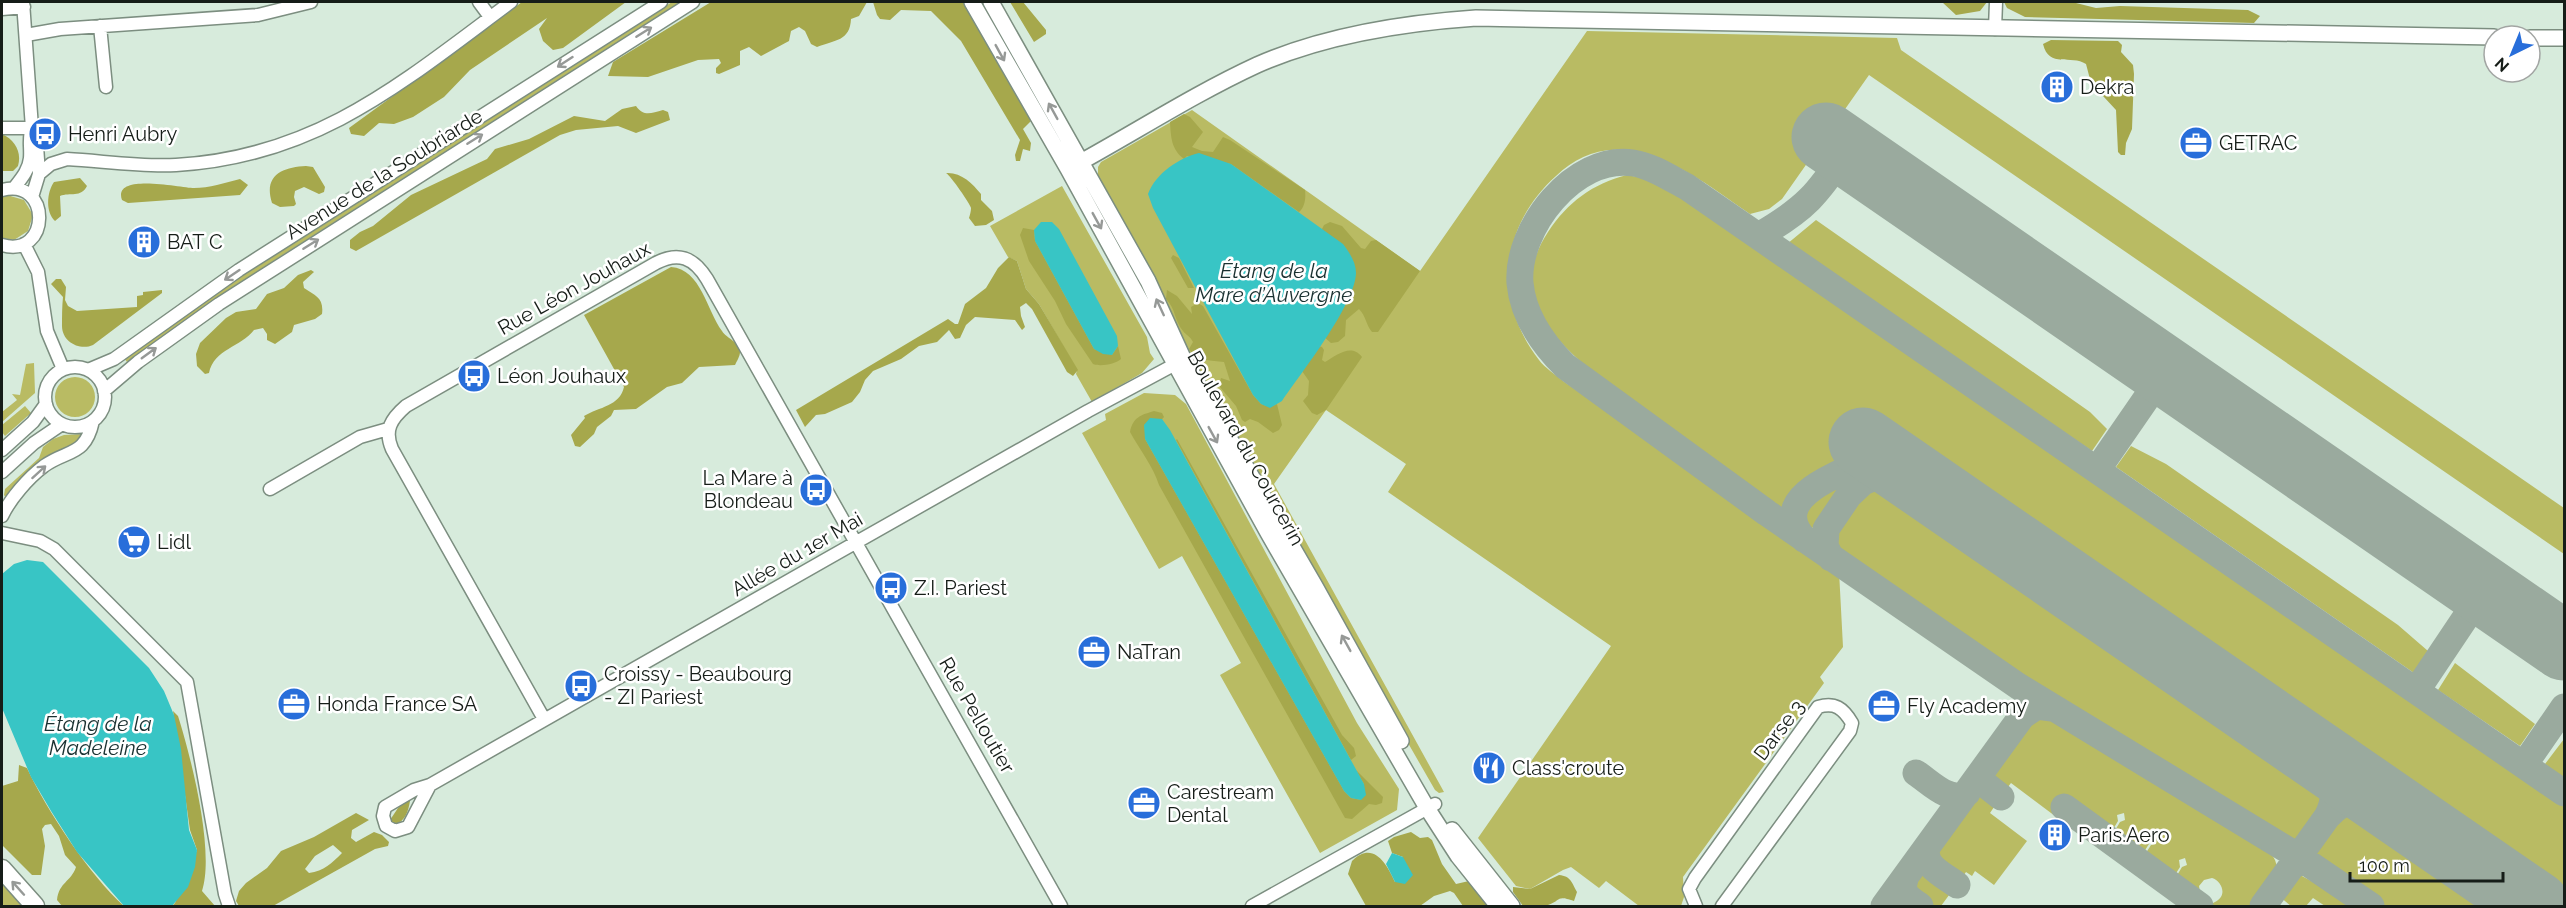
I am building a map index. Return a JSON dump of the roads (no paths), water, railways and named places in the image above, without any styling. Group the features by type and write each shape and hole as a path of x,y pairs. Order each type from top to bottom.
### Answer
{"highway":[{"path":"2,869 35,906"}],"main road":[{"name":"Boulevard du Courcerin","path":"972,2 1075,166"},
{"name":"Boulevard du Courcerin","path":"991,2 1179,362 1458,856 1498,906"},
{"path":"1075,166 1259,64 1380,29 1437,21 1476,18 2482,37"},
{"path":"2542,38 2565,38"},
{"name":"Boulevard du Courcerin","path":"1431,806 1512,906"}],"street":[{"path":"26,35 100,26 258,15 311,2"},
{"path":"479,2 490,17"},
{"path":"39,174 51,164 67,159 174,165 231,159 273,149 321,130 363,108 511,2"},
{"name":"Avenue de la Soubriarde","path":"88,370 114,359 239,270 661,2"},
{"name":"Avenue de la Soubriarde","path":"105,391 138,362 219,304 693,2"},
{"path":"1995,29 1996,2"},
{"path":"2,9 24,4 32,128 37,138 39,174 32,197 39,211 40,221 32,238 24,244 14,247 2,245"},
{"path":"100,26 106,87"},
{"path":"2,128 32,128"},
{"path":"32,128 28,137 30,159 27,171 8,189 32,197"},
{"path":"38,156 51,164"},
{"path":"24,244 38,272 47,331 63,369"},
{"name":"Rue Léon Jouhaux","path":"388,429 393,417 436,389 656,263 670,257 687,257 696,262 707,279 857,543"},
{"name":"Allée du 1er Mai","path":"430,785 1088,411 1179,362"},
{"path":"93,421 81,426 62,424 49,412 46,404 46,387 50,380 63,369 76,367 88,370 101,382 105,391 103,408 93,421 89,437 80,449 40,470 2,518 2,532 40,541 54,549 187,682 229,906"},
{"path":"2,450 33,422 46,404"},
{"path":"2,472 34,443 62,424"},
{"path":"270,489 360,437 388,429 388,439 392,449 543,719"},
{"name":"Rue Pelloutier","path":"857,543 1061,906"},
{"name":"Darse 3","path":"1696,906 1689,889 1695,878 1818,707 1830,704 1839,707 1852,723 1850,731 1722,906"},
{"path":"1252,906 1431,806"}],"water":[{"name":"Étang de la Mare d’Auvergne","path":"1199,153 1231,164 1343,244 1355,265 1353,287 1337,320 1282,401 1270,408 1261,404 1253,395 1153,208 1148,194 1162,173 1184,159"},
{"path":"1041,222 1052,222 1059,229 1117,336 1118,346 1112,355 1103,354 1094,349 1035,241 1034,230"},
{"path":"1150,418 1162,419 1170,430 1364,784 1366,795 1361,800 1351,798 1344,791 1145,439 1144,425"},
{"name":"Étang de la Madeleine","path":"27,560 43,562 149,668 164,691 174,715 181,749 189,830 197,850 195,867 188,887 172,906 124,906 77,852 31,777 2,708 2,574 14,564"},
{"path":"1392,853 1403,857 1413,875 1405,884 1395,882 1386,864"}],"place":[{"name":"Dekra","path":"2057,87"},
{"name":"Henri Aubry","path":"45,134"},
{"name":"GETRAC","path":"2196,143"},
{"name":"BAT C","path":"144,242"},
{"name":"Léon Jouhaux","path":"474,376"},
{"name":"La Mare à Blondeau","path":"816,490"},
{"name":"Lidl","path":"134,542"},
{"name":"Z.I. Pariest","path":"891,588"},
{"name":"NaTran","path":"1094,652"},
{"name":"Croissy - Beaubourg - ZI Pariest","path":"581,686"},
{"name":"Honda France SA","path":"294,704"},
{"name":"Fly Academy","path":"1884,706"},
{"name":"Class'croute","path":"1489,768"},
{"name":"Carestream Dental","path":"1144,803"},
{"name":"Paris.Aero","path":"2055,835"}]}
